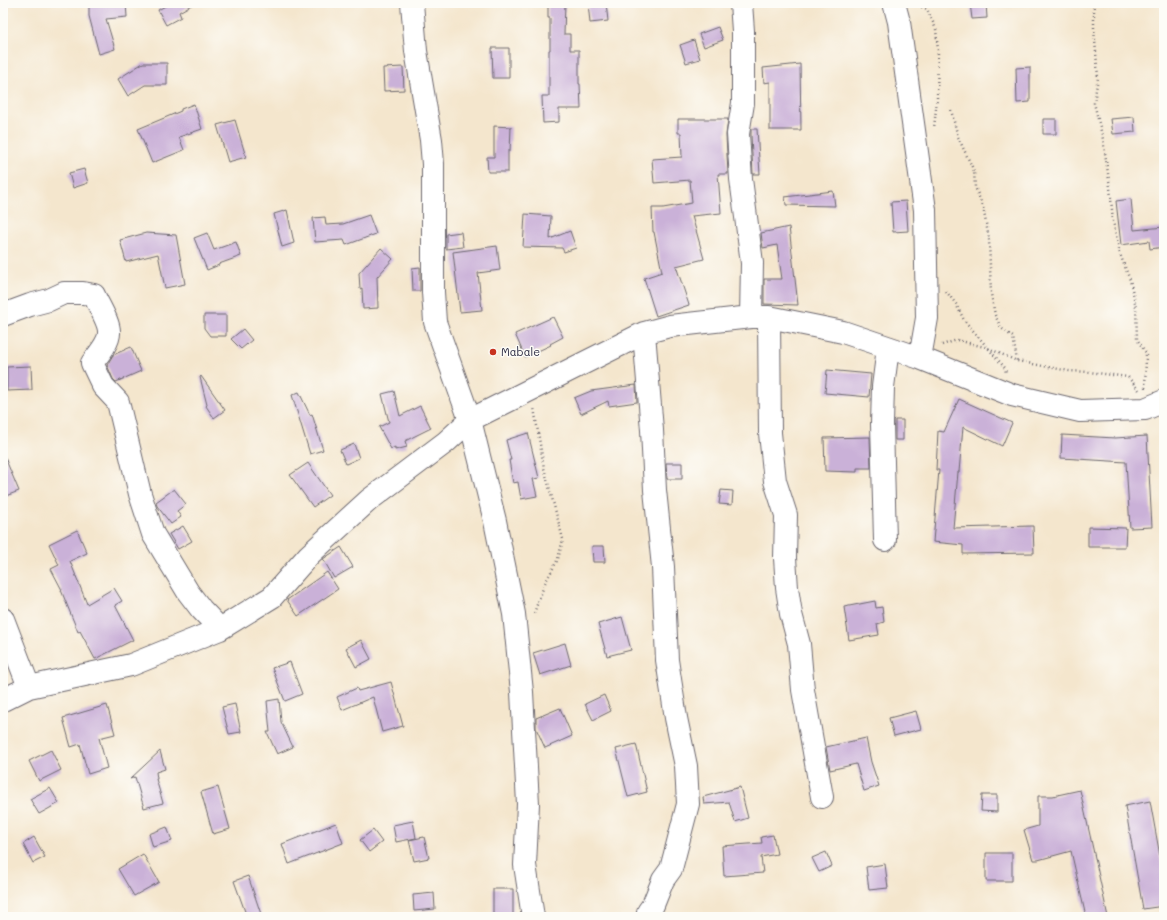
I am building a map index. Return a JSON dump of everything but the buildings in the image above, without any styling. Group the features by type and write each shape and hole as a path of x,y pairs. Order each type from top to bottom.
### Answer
{"street":[{"path":"412,3 416,51 431,140 433,164 433,292 435,322 470,420 495,521 514,614 522,692 528,804 525,865 533,917"},
{"path":"741,3 743,31 743,103 738,134 741,179 760,317 775,481 786,515 785,558 787,588 791,614 799,644 803,690 822,797"},
{"path":"894,3 899,22 925,210 929,352"},
{"path":"3,315 49,300 64,293 83,293 94,295 99,308 105,317 109,333 103,349 92,363 103,386 118,402 140,494 153,534 188,592 201,609 220,629"},
{"path":"3,700 29,687 131,665 220,629 272,597 308,555 364,505 446,442 470,420 644,333 670,326 760,317 843,332 888,348 929,352 1012,395 1080,411 1145,409 1164,401"},
{"path":"644,333 652,430 655,490 663,567 667,660 676,718 686,766 688,804 671,869 663,880 653,905 648,912"},
{"path":"885,540 882,424 883,387 888,348"},
{"path":"3,619 29,687"}],"path":[{"path":"911,3 926,9 936,28 938,52 937,99 932,133"},
{"path":"929,352 957,340 988,348 1017,361 1069,371 1128,377 1137,389 1145,392 1146,353 1137,339 1136,307 1130,280 1120,254 1112,221 1110,187 1103,139 1094,104 1098,77 1094,28 1094,3"},
{"path":"951,110 958,137 974,171 975,187 983,207 989,239 991,294 995,315 1001,328 1013,338 1017,361"},
{"path":"942,285 956,304 964,320 1005,368 1012,395"},
{"path":"531,389 544,468 562,539 558,559 544,583 533,616"}],"place":[{"name":"Mabale","path":"493,352"}]}
